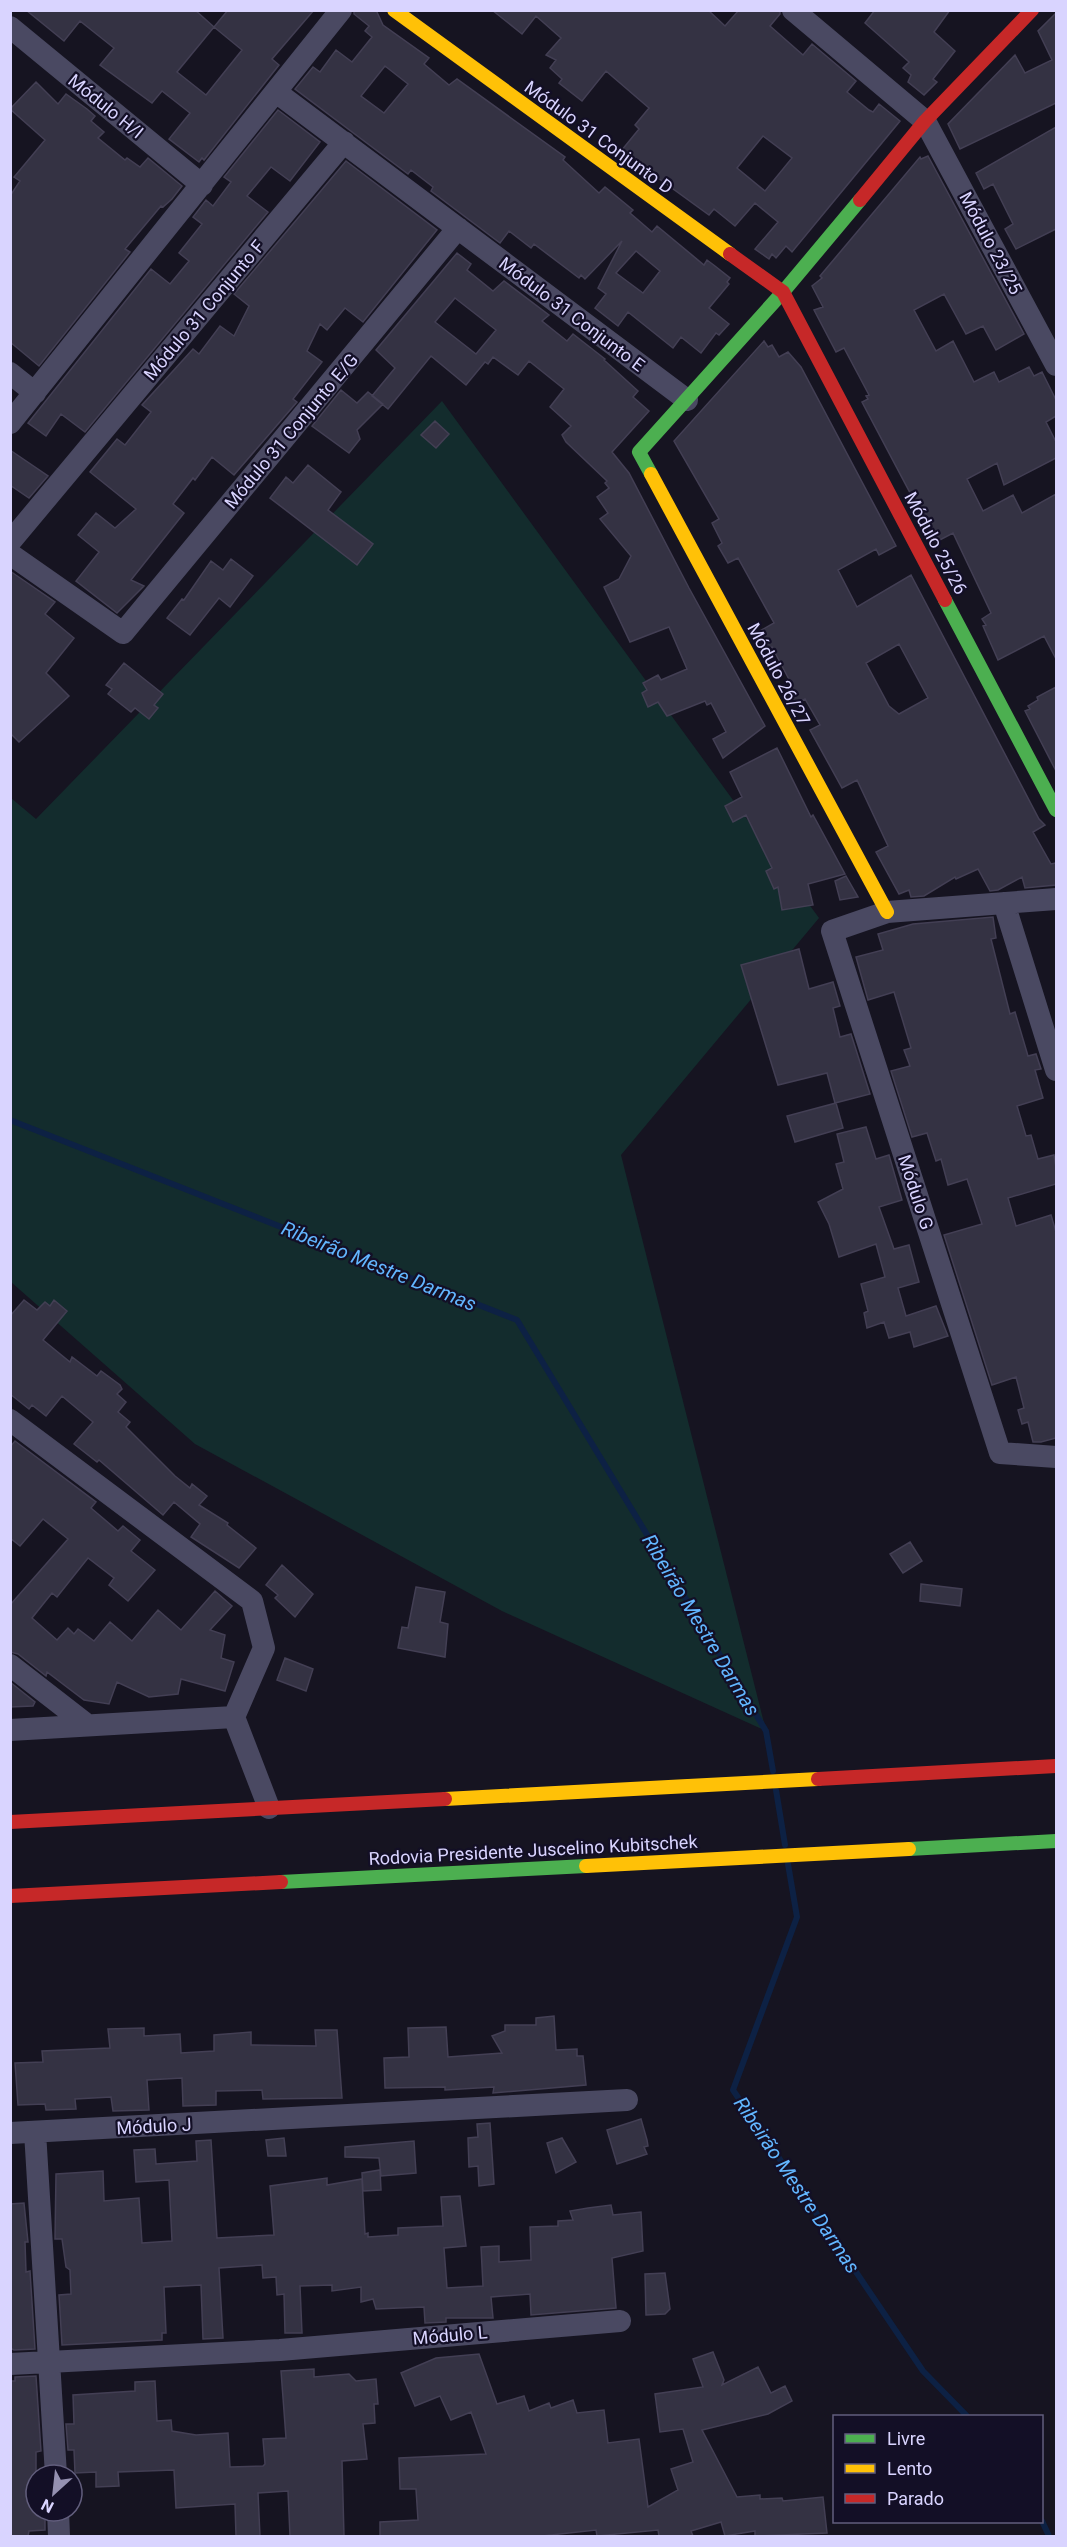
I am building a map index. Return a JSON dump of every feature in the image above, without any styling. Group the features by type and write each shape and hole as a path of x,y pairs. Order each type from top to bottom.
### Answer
{"main road":[{"name":"Módulo 31 Conjunto D","path":"394,10 783,292"},
{"path":"687,400 783,292 925,121 1021,14"},
{"name":"Módulo 25/26","path":"783,292 1056,810"},
{"name":"Módulo 26/27","path":"687,400 639,453 887,912"},
{"path":"10,1822 1056,1766"},
{"name":"Rodovia Presidente Juscelino Kubitschek","path":"10,1896 1056,1841"}],"street":[{"path":"10,423 341,10"},
{"path":"793,10 925,121"},
{"name":"Módulo H/I","path":"10,27 202,184"},
{"path":"276,92 344,142"},
{"name":"Módulo 23/25","path":"925,121 1056,365"},
{"name":"Módulo 31 Conjunto E","path":"344,142 687,400"},
{"name":"Módulo 31 Conjunto F","path":"10,542 344,142"},
{"name":"Módulo 31 Conjunto E/G","path":"10,554 123,633 458,228"},
{"path":"10,373 35,393"},
{"path":"887,912 1056,899"},
{"path":"1004,903 1056,1070"},
{"name":"Módulo G","path":"887,912 832,931 1000,1453 1056,1457"},
{"path":"10,1420 252,1601 264,1648 234,1717 269,1808"},
{"path":"10,1665 86,1724"},
{"path":"10,1730 234,1717"},
{"name":"Módulo J","path":"10,2133 627,2100"},
{"path":"35,2132 55,2463"},
{"name":"Módulo L","path":"50,2363 280,2350 620,2321"},
{"path":"10,2364 50,2363"}],"green space":[{"path":"442,401 819,918 621,1155 766,1731 502,1611 195,1444 11,1282 11,798 36,819"}],"building":[{"path":"26,10 195,10 214,27 228,10 314,10 272,59 279,65 204,160 202,158 199,162 169,139 190,113 162,91 152,103 100,65 114,48 80,21 64,41","holes":["214,27 242,50 206,95 177,72"]},
{"path":"354,10 376,10 383,25 429,58 424,64 449,85 457,79 565,157 563,160 599,193 605,187 633,210 630,213 652,232 657,226 704,265 707,260 730,278 727,282 729,284 709,308 729,324 719,335 716,333 701,353 681,337 673,348 628,312 618,326 595,308 606,294 598,288 622,241 585,279 581,275 579,278 534,244 531,248 509,231 500,243 431,191 433,187 411,170 408,174 295,89 313,67 320,72 336,50 352,62 372,37 365,31 369,26 354,14","holes":["385,66 408,84 384,113 361,96","636,251 660,271 643,293 616,273"]},
{"path":"492,10 708,10 725,26 739,10 780,10 780,14 770,26 803,55 812,44 856,81 847,92 869,110 873,112 879,104 900,121 792,252 786,246 776,258 772,254 769,259 755,249 778,222 755,203 735,226 714,209 709,215 621,151 639,129 635,125 649,108 606,71 582,101 559,83 562,79 550,68 556,60 546,55 561,38 536,16 522,34","holes":["763,136 792,158 765,191 737,168"]},
{"path":"875,10 950,10 934,32 955,51 933,79 937,82 924,95 908,82 911,75 903,68 909,62 865,23"},
{"path":"1056,13 1056,103 960,149 948,124 1015,55 1025,73 1052,60 1038,31"},
{"path":"36,82 58,104 66,94 95,116 91,121 104,132 98,138 125,160 127,158 140,167 148,158 182,186 172,199 163,207 161,206 125,249 130,252 39,366 10,342 10,196 20,181 14,177 45,140 10,109"},
{"path":"278,110 320,142 290,181 271,167 247,196 268,212 85,432 61,414 46,436 28,423 151,269 170,284 189,261 179,253 202,224 193,217 206,200 213,206 231,182 224,177"},
{"path":"1056,127 1056,229 1016,249 1005,229 1013,224 993,184 984,189 976,173"},
{"path":"928,156 1024,334 996,350 983,326 966,334 944,294 914,310 936,351 953,341 974,382 994,372 999,382 1029,367 1034,376 1042,372 1056,400 1056,416 1046,422 1056,442 1056,458 1004,485 997,463 967,479 983,511 1013,495 1022,513 1056,494 1056,659 1044,636 998,660 983,626 986,625 982,619 991,613 953,533 936,542 862,402 868,399 866,396 869,395 844,348 836,352 814,310 823,307 812,286 822,278 820,276 920,157 921,159"},
{"path":"346,161 437,230 363,322 345,308 327,330 320,324 307,351 322,362 293,399 297,402 234,475 212,457 195,480 193,478 173,504 184,513 131,580 144,586 117,613 76,581 99,552 78,535 96,513 115,528 136,509 90,472 117,439 125,445 151,412 142,405 193,349 199,354 220,326 234,336 249,306 234,294"},
{"path":"457,253 471,264 467,270 493,291 504,281 549,315 542,321 567,341 573,334 605,359 638,391 633,397 649,411 612,452 629,473 765,726 723,758 713,739 726,732 711,703 707,705 705,701 667,716 658,702 648,707 642,693 647,690 643,683 658,675 661,680 687,669 669,627 630,642 604,587 619,579 631,556 600,519 608,513 597,497 609,488 605,483 607,481 566,442 562,435 571,426 550,407 564,389 529,361 518,375 493,357 488,364 485,362 466,385 431,356 388,409 372,396 395,368 376,350","holes":["455,298 496,330 476,354 435,322"]},
{"path":"764,341 768,347 772,345 779,357 788,352 801,367 896,546 879,555 876,549 838,570 857,607 911,575 1039,819 1045,825 1033,832 1051,864 1056,863 1056,885 1025,888 1022,877 998,890 990,891 978,869 956,879 955,877 924,896 911,897 909,890 899,894 876,852 888,846 857,780 842,788 810,730 820,725 805,699 796,704 788,689 793,687 772,647 767,650 758,632 774,623 738,558 728,563 718,546 722,543 712,523 719,519 674,441","holes":["899,644 928,698 899,714 889,706 866,663"]},
{"path":"341,390 357,403 368,392 383,404 357,430 360,439 349,453 312,426"},
{"path":"435,421 449,434 436,448 421,435"},
{"path":"10,450 48,476 29,498 10,485"},
{"path":"308,465 341,492 328,510 373,544 357,565 270,498 286,477 293,483"},
{"path":"231,559 253,576 230,607 219,598 190,635 167,618 182,599 184,600 211,561 223,570"},
{"path":"10,571 55,602 45,614 74,638 46,673 69,696 19,742 10,733"},
{"path":"124,663 163,694 154,705 158,708 149,719 135,708 131,712 108,694 112,689 106,685"},
{"path":"1056,687 1056,771 1025,711 1030,709 1028,706 1038,700 1037,697"},
{"path":"777,748 811,817 813,815 845,874 808,884 813,905 782,910 778,887 774,889 766,871 772,868 746,815 733,822 725,806 742,797 730,772"},
{"path":"846,876 858,897 840,900 835,881"},
{"path":"993,917 996,938 991,939 1010,1014 1015,1012 1028,1056 1036,1054 1041,1069 1035,1070 1043,1098 1017,1106 1026,1136 1031,1135 1038,1159 1054,1155 1056,1168 1056,1184 1008,1198 1016,1226 1051,1215 1056,1232 1056,1438 1041,1442 1033,1442 1028,1422 1022,1424 1018,1410 1024,1408 1016,1377 992,1385 944,1235 982,1224 967,1179 948,1185 941,1159 936,1161 927,1133 912,1137 891,1071 910,1066 904,1050 911,1048 894,992 868,1000 856,957 883,950 878,934 913,924"},
{"path":"799,949 809,989 833,982 840,1006 833,1008 840,1037 851,1034 870,1094 835,1103 827,1073 778,1085 741,965"},
{"path":"836,1103 843,1128 795,1142 787,1116"},
{"path":"866,1127 876,1159 889,1155 902,1200 879,1207 894,1249 909,1245 919,1282 898,1288 906,1316 936,1306 948,1336 914,1347 910,1332 889,1338 884,1322 867,1328 864,1313 868,1311 861,1284 885,1277 876,1244 839,1257 829,1224 818,1202 843,1189 836,1164 844,1162 837,1134"},
{"path":"24,1300 37,1310 45,1302 50,1306 54,1300 67,1311 43,1340 70,1362 72,1357 97,1376 101,1371 120,1385 122,1389 117,1394 126,1402 118,1412 130,1422 126,1427 175,1476 190,1488 192,1484 207,1496 199,1505 228,1523 227,1525 256,1548 239,1568 191,1537 200,1524 174,1502 163,1515 99,1460 97,1462 74,1444 93,1422 62,1396 46,1416 32,1405 29,1409 10,1394 10,1316"},
{"path":"15,1441 96,1502 91,1508 118,1531 123,1526 140,1540 131,1551 155,1570 128,1601 109,1585 114,1578 88,1558 57,1597 52,1593 32,1618 57,1640 68,1628 74,1634 78,1629 94,1641 110,1622 132,1641 158,1610 181,1630 215,1591 232,1606 210,1630 225,1635 221,1658 234,1662 225,1691 181,1679 178,1694 149,1697 117,1682 109,1704 84,1700 47,1672 46,1676 18,1654 10,1652 10,1605 68,1539 43,1519 20,1546 10,1538 10,1447"},
{"path":"910,1542 922,1561 903,1573 890,1554"},
{"path":"282,1565 313,1594 295,1617 275,1598 278,1595 266,1585"},
{"path":"921,1584 962,1589 960,1606 920,1601"},
{"path":"416,1587 445,1592 440,1622 448,1624 445,1657 398,1648 402,1627 408,1628"},
{"path":"285,1658 313,1669 306,1691 277,1680"},
{"path":"10,1682 35,1702 33,1706 10,1707"},
{"path":"554,2016 556,2050 577,2049 577,2056 583,2056 586,2085 493,2093 494,2087 445,2090 445,2087 385,2088 384,2058 409,2057 408,2028 446,2027 448,2057 502,2053 492,2036 505,2031 505,2025 536,2025 536,2018"},
{"path":"144,2028 144,2036 180,2034 181,2053 214,2051 214,2035 251,2032 251,2045 316,2046 315,2030 337,2030 342,2098 263,2099 262,2090 216,2091 216,2105 183,2106 182,2078 147,2080 149,2110 113,2111 111,2097 75,2099 76,2109 46,2110 45,2104 18,2105 15,2063 43,2062 42,2051 110,2048 108,2029"},
{"path":"641,2119 647,2140 648,2146 644,2147 647,2154 617,2164 607,2130"},
{"path":"490,2123 494,2184 479,2186 478,2166 469,2167 468,2138 478,2137 477,2124"},
{"path":"284,2138 286,2156 268,2156 266,2140"},
{"path":"562,2138 576,2162 556,2173 547,2143"},
{"path":"211,2140 217,2238 274,2235 270,2186 327,2178 327,2185 362,2179 365,2234 368,2233 368,2237 398,2235 398,2228 443,2226 441,2197 460,2196 466,2246 444,2248 447,2288 483,2286 481,2247 499,2246 499,2262 531,2260 530,2227 558,2226 558,2221 573,2220 570,2211 611,2205 613,2215 641,2212 643,2251 612,2258 616,2308 531,2315 530,2294 491,2297 493,2318 446,2318 446,2322 425,2323 424,2307 376,2309 373,2299 361,2302 361,2287 332,2291 332,2285 300,2286 302,2333 285,2333 284,2294 277,2295 276,2277 263,2278 262,2265 219,2268 223,2338 203,2339 201,2285 164,2287 166,2333 162,2333 162,2340 62,2345 59,2295 71,2294 70,2270 66,2267 62,2239 55,2239 56,2174 103,2171 104,2201 139,2198 142,2243 172,2241 169,2180 136,2182 134,2150 155,2149 156,2164 197,2161 196,2141"},
{"path":"414,2141 416,2173 381,2176 379,2158 345,2157 345,2147"},
{"path":"380,2170 381,2190 363,2191 362,2173"},
{"path":"24,2203 28,2242 25,2242 26,2272 30,2271 35,2349 14,2350 10,2348 10,2204"},
{"path":"665,2273 670,2309 665,2314 646,2315 645,2274"},
{"path":"713,2352 724,2380 722,2385 758,2367 771,2393 785,2386 792,2401 768,2414 702,2430 737,2497 760,2495 760,2499 782,2498 783,2501 823,2497 827,2533 755,2536 755,2531 725,2536 721,2522 691,2531 693,2536 659,2536 658,2530 597,2536 596,2530 542,2536 380,2536 380,2522 418,2520 416,2489 400,2489 399,2458 486,2454 471,2412 451,2420 440,2396 415,2406 401,2373 436,2358 479,2354 497,2404 524,2396 529,2411 549,2403 551,2408 573,2400 577,2413 604,2410 608,2443 639,2439 648,2507 678,2490 671,2469 693,2462 683,2429 660,2432 655,2394 703,2387 693,2359"},
{"path":"314,2369 314,2377 349,2374 356,2381 376,2379 378,2404 374,2404 375,2423 363,2424 367,2459 342,2461 344,2536 290,2536 288,2491 258,2493 260,2536 236,2536 235,2504 176,2508 174,2470 118,2472 119,2486 96,2487 96,2472 84,2473 84,2463 75,2463 74,2450 68,2450 66,2424 74,2424 73,2395 135,2391 135,2382 155,2381 157,2421 171,2420 172,2431 196,2435 228,2433 230,2467 263,2466 265,2464 263,2439 286,2438 281,2371"},
{"path":"36,2376 41,2451 36,2452 36,2463 24,2463 24,2523 45,2523 45,2530 29,2531 28,2536 10,2536 10,2381 15,2381 15,2377"}],"waterway":[{"name":"Ribeirão Mestre Darmas","path":"10,1120 517,1320 766,1731 773,1771"},
{"name":"Ribeirão Mestre Darmas","path":"776,1790 785,1845"},
{"name":"Ribeirão Mestre Darmas","path":"788,1864 797,1917 733,2090 923,2371 966,2415"},
{"name":"Ribeirão Mestre Darmas","path":"1043,2523 1049,2536"}],"traffic: fast":[{"path":"651,474 639,452 783,292 860,200"},
{"path":"945,600 1056,810"},
{"path":"909,1849 1056,1841"},
{"path":"281,1882 586,1866"}],"traffic: slow":[{"path":"394,10 730,254"},
{"path":"651,474 887,912"},
{"path":"445,1799 818,1779"},
{"path":"586,1866 909,1849"}],"traffic: jam":[{"path":"860,200 925,121 1032,10"},
{"path":"730,254 783,292 945,600"},
{"path":"818,1779 1056,1766"},
{"path":"10,1822 445,1799"},
{"path":"10,1896 281,1882"}]}
